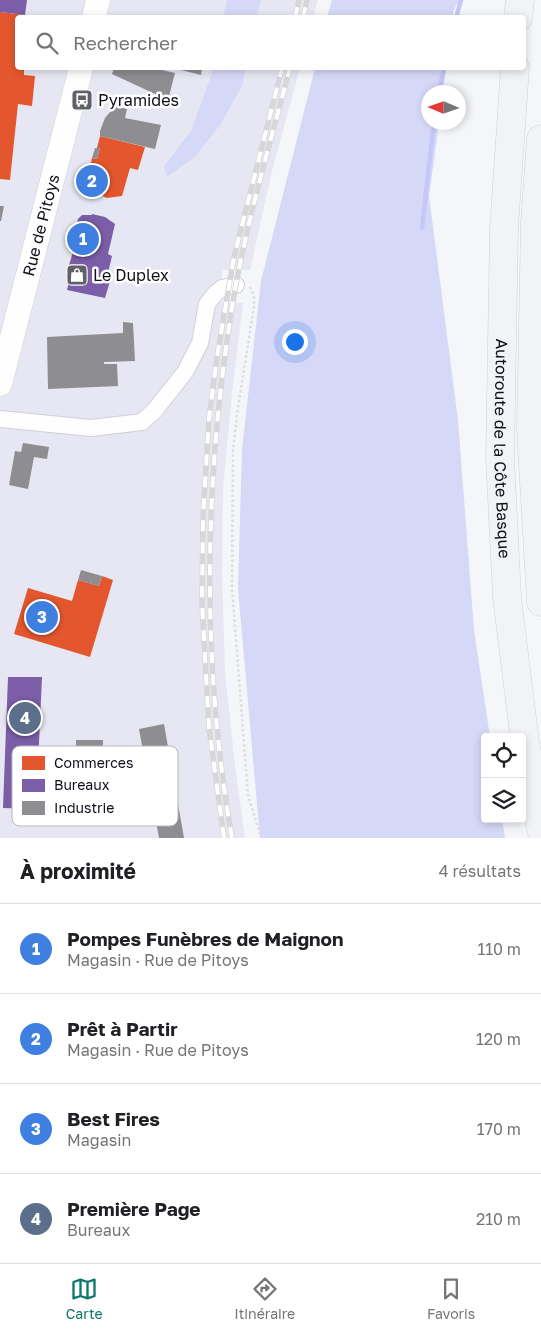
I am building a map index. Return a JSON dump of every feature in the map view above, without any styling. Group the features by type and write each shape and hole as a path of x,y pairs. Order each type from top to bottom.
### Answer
{"highway":[{"path":"518,15 520,0"},
{"name":"Autoroute de la Côte Basque","path":"515,70 504,228 500,458 506,597 525,742 541,829"},
{"name":"Autoroute de la Côte Basque","path":"541,139 535,224 531,430 541,602"}],"street":[{"path":"95,15 98,0"},
{"name":"Rue de Pitoys","path":"0,384 80,70"},
{"path":"0,419 91,428 142,422 185,372 200,343 207,304 222,288 236,285"}],"path":[{"path":"236,285 250,286 254,296 254,306 233,451 232,588 248,795 261,838"}],"shaded area":[{"path":"0,0 318,0 314,15 15,15 15,70 299,70 272,171 250,270 223,270 216,301 243,303 223,488 222,572 225,672 245,838 0,838"},
{"path":"227,0 261,0 257,15 223,15"},
{"path":"332,0 459,0 453,15 328,15"},
{"path":"212,70 246,70 242,86 220,125 195,157 167,177 164,166 191,131"},
{"path":"314,70 446,70 444,85 421,85 421,130 438,130 429,196 458,420 474,630 489,733 481,733 481,823 503,823 505,838 260,838 238,589 242,449 261,281"}],"building: Commerces":[{"path":"0,12 25,15 15,15 15,70 24,70 24,75 35,76 32,106 18,104 10,180 0,179"},
{"path":"100,136 145,147 138,170 130,168 122,196 107,198 91,190 87,184 92,158 97,159 100,148 97,148"},
{"path":"102,576 113,580 90,657 14,634 28,588 72,601 78,580 99,586"}],"building: Bureaux":[{"path":"0,0 27,0 25,15 0,12"},
{"path":"92,214 105,217 115,224 108,254 112,256 107,277 111,278 105,298 67,290 75,267 69,265 77,242 73,239 78,219 82,215"},
{"path":"8,677 42,677 39,746 12,746 12,808 3,808"}],"building: Industrie":[{"path":"113,70 162,70 175,73 168,100 112,74"},
{"path":"181,70 202,70 201,75"},
{"path":"115,106 127,109 125,118 161,125 155,149 100,136 105,118"},
{"path":"95,148 100,148 97,159 92,158"},
{"path":"0,206 4,206 1,221 0,221"},
{"path":"73,239 77,242 75,252 70,251"},
{"path":"71,265 75,267 72,278 70,278 68,277"},
{"path":"123,322 133,323 135,361 104,362 104,364 117,364 118,386 48,389 47,337 123,333"},
{"path":"23,443 49,447 47,459 34,457 28,489 9,485 15,451 21,452"},
{"path":"81,570 102,576 99,586 78,580"},
{"path":"164,724 168,746 142,746 139,729"},
{"path":"76,740 103,740 103,746 76,746"},
{"path":"178,804 184,838 159,838 157,826 178,826"}],"waterway":[{"path":"457,15 461,0"},
{"path":"440,85 444,70"},
{"path":"422,228 433,130"}],"railway":[{"path":"296,15 299,0"},
{"path":"304,15 307,0"},
{"path":"224,838 209,728 202,603 203,517 209,418 234,257 281,70"},
{"path":"232,838 222,769 211,631 212,491 217,422 236,284 261,175 289,70"}],"place":[{"name":"Pyramides","path":"82,100"},
{"name":"Prêt à Partir","path":"92,181"},
{"name":"Pompes Funèbres de Maignon","path":"83,239"},
{"name":"Le Duplex","path":"77,275"},
{"name":"Best Fires","path":"42,617"},
{"name":"Première Page","path":"25,718"}]}
